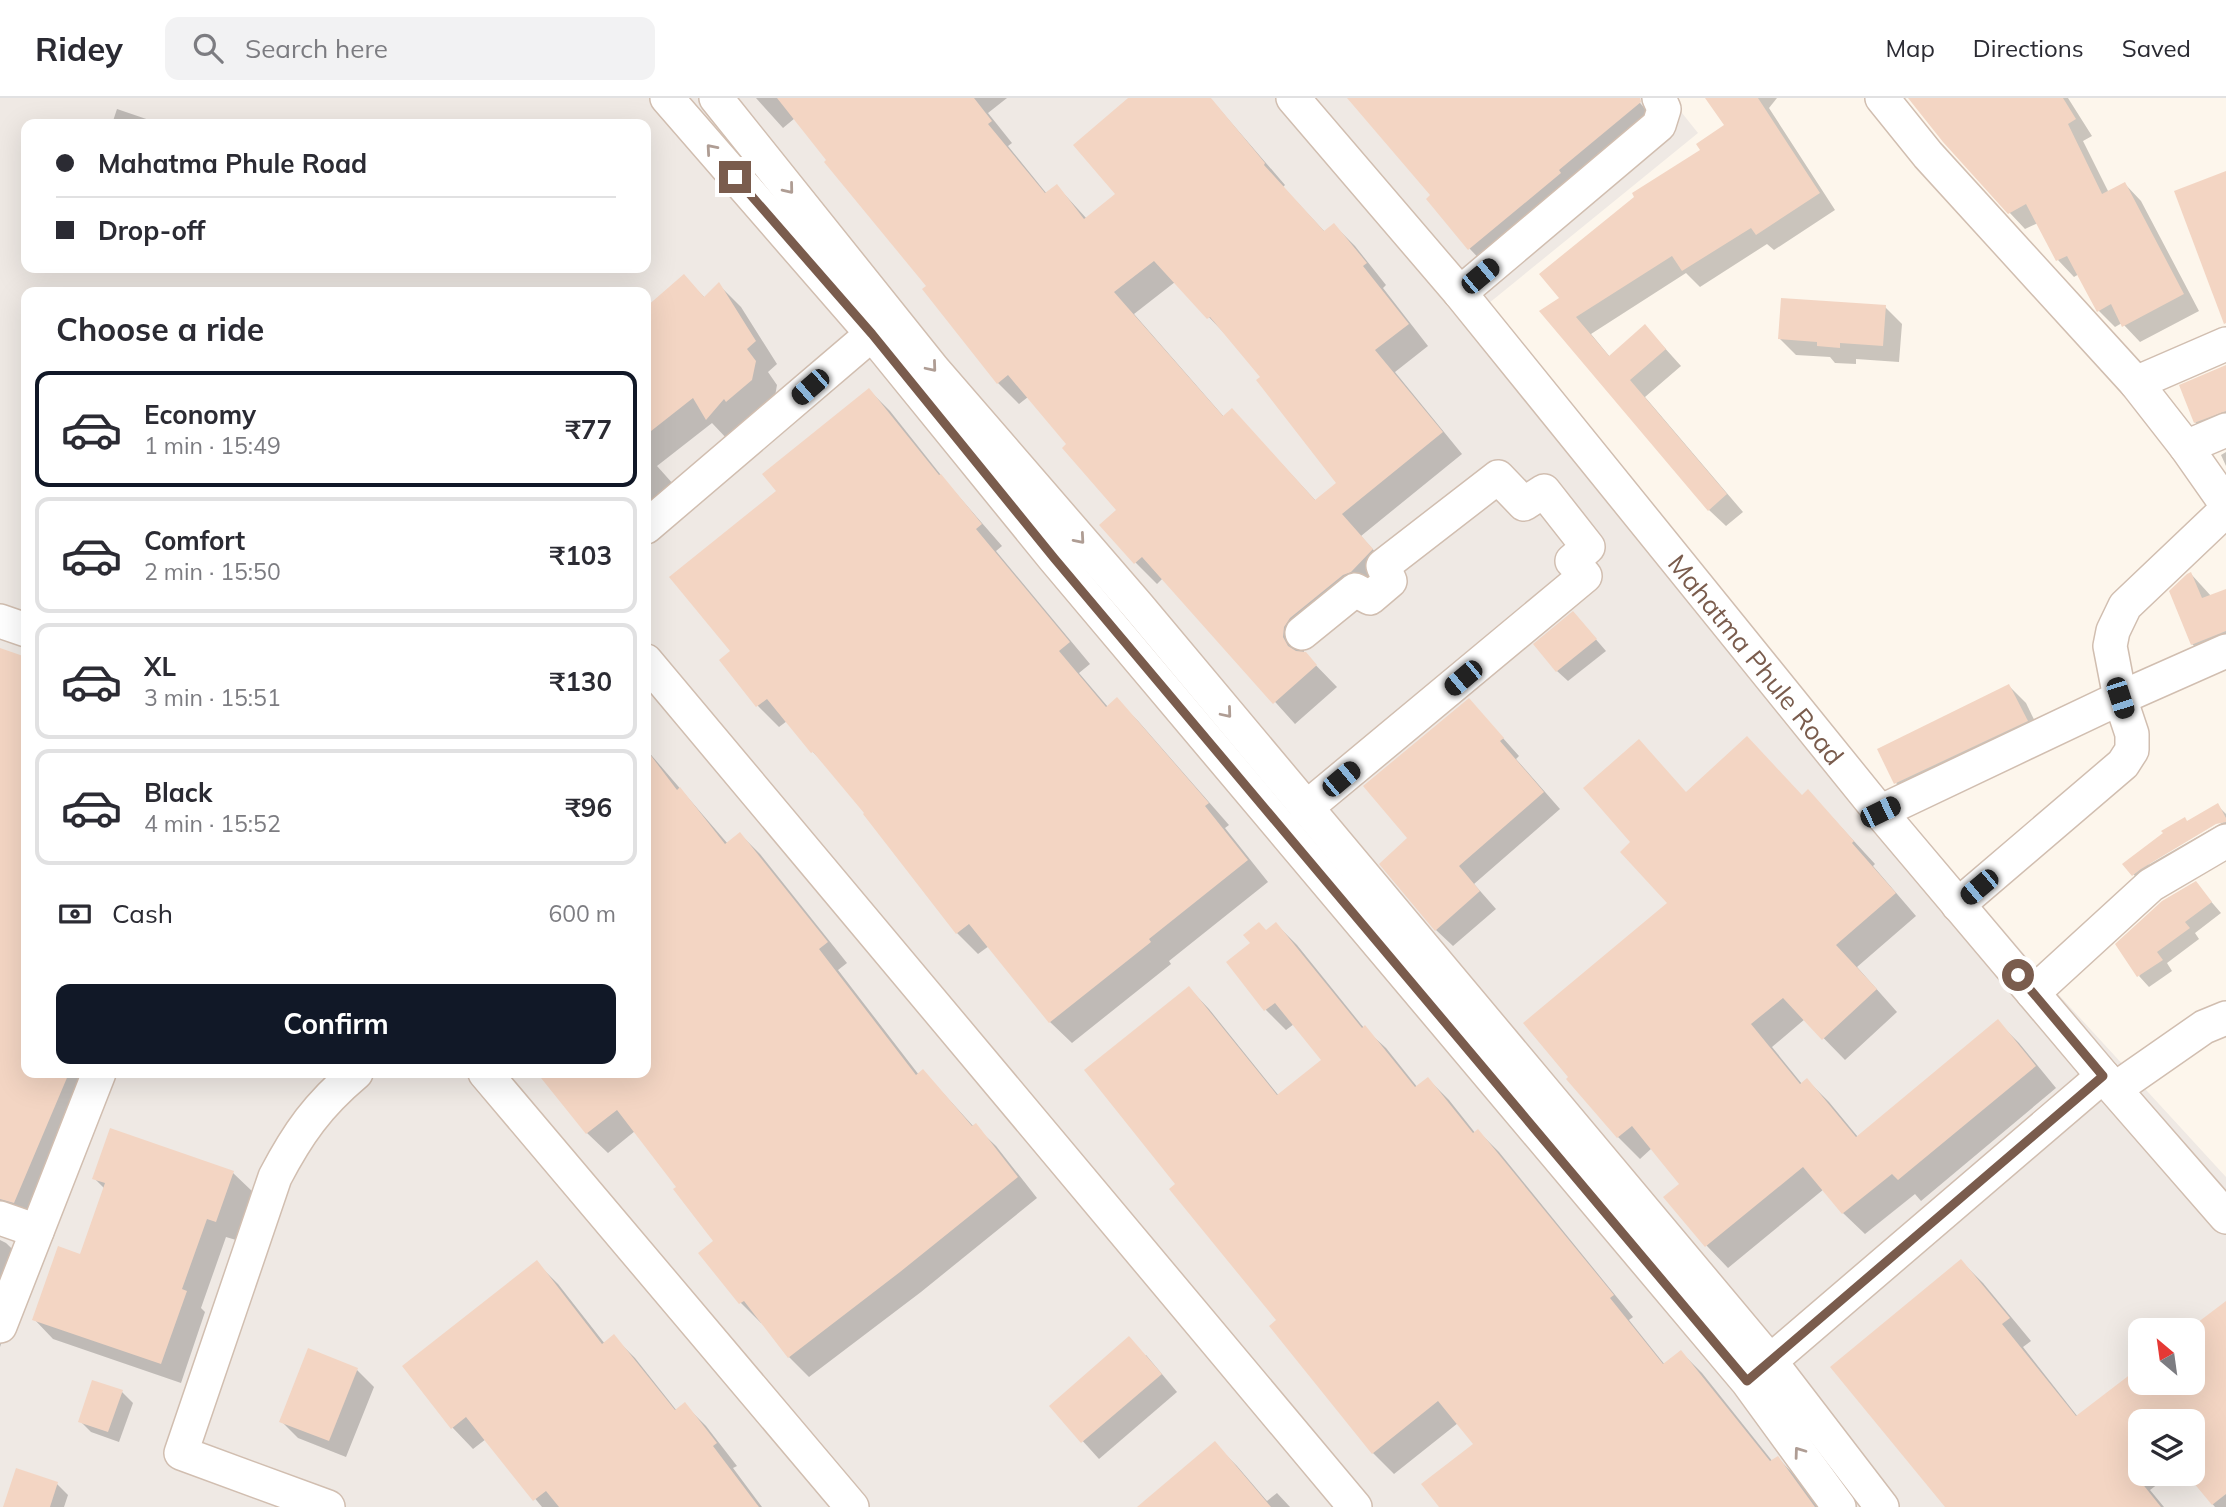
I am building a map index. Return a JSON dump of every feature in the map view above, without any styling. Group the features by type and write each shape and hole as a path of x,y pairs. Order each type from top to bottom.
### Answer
{"street":[{"path":"667,98 872,334 1054,558 1475,1033 1758,1371 1882,1507"},
{"path":"716,98 933,369 1137,605 1306,808 1475,1033"},
{"name":"Mahatma Phule Road","path":"1293,98 1460,293 1880,812 2226,1217"},
{"path":"1460,293 1659,125 1664,109 1659,98"},
{"path":"1882,98 1928,155 2136,383 2226,504"},
{"path":"651,523 872,334"},
{"path":"2136,383 2226,344"},
{"path":"2186,447 2226,430"},
{"path":"1302,632 1355,590 1370,598 1390,582 1383,566 1498,477 1524,504 1544,491 1588,547 1572,561 1586,576 1306,808"},
{"path":"1958,905 2123,764 2132,750 2132,734 2120,698 2110,646 2113,631 2125,606 2226,510"},
{"path":"0,621 21,628"},
{"path":"1880,812 2120,698 2226,651"},
{"path":"651,667 1355,1507"},
{"path":"2033,993 2151,885 2226,841"},
{"path":"1758,1371 2109,1082 2204,1027 2226,1018"},
{"path":"0,1326 97,1078"},
{"path":"327,1507 181,1453 275,1177 310,1118 350,1078"},
{"path":"489,1078 852,1507"},
{"path":"0,1218 37,1231"},
{"path":"1758,1371 1839,1507"}],"shaded area":[{"path":"0,98 1670,98 1698,133 1478,312 2058,994 2226,1177 2226,1507 0,1507"}],"building":[{"path":"777,98 974,98 992,121 988,124 1045,193 1057,184 1084,219 1115,194 1073,145 1128,98 1211,98 1264,165 1324,231 1334,223 1367,263 1363,266 1409,324 1375,350 1443,432 1342,514 1373,549 1351,572 1343,575 1290,618 1284,627 1283,637 1288,646 1296,651 1306,652 1317,665 1273,704 1142,557 1134,564 1099,525 1116,510 1062,448 1066,444 1008,375 997,384 922,289 926,286 824,162 826,160","holes":["1154,261 1207,319 1210,317 1260,377 1256,380 1336,483 1315,500 1232,408 1223,416 1114,292"]},
{"path":"1347,98 1640,98 1641,102 1468,250 1426,199 1430,195"},
{"path":"1705,98 1758,98 1820,193 1756,235 1751,228 1682,271 1672,256 1576,317 1609,356 1645,324 1666,349 1630,380 1727,494 1708,511 1539,311 1559,298 1539,274 1634,197 1632,193 1700,150 1696,144 1724,125"},
{"path":"1908,98 2063,98 2076,119 2068,124 2102,194 2125,182 2184,294 2122,327 2111,304 2097,312 2067,256 2056,261 2026,204 2008,214 1943,142"},
{"path":"2226,171 2226,323 2224,324 2174,191"},
{"path":"684,274 704,297 719,282 756,341 747,349 756,361 752,380 726,402 724,399 706,420 693,398 651,431 651,303"},
{"path":"1781,298 1886,305 1883,346 1840,343 1840,348 1817,346 1817,342 1778,339"},
{"path":"2226,365 2226,411 2194,423 2179,385"},
{"path":"869,388 982,524 976,529 1070,642 1059,651 1106,707 1117,697 1209,803 1205,806 1248,860 1049,1023 969,924 956,934 864,813 767,699 756,707 719,660 730,651 669,577 776,491 762,474"},
{"path":"2191,572 2202,598 2226,589 2226,631 2191,645 2169,591"},
{"path":"1573,611 1597,639 1556,672 1533,644"},
{"path":"0,648 21,655 21,1078 67,1078 14,1203 0,1199"},
{"path":"2009,684 2028,721 1894,784 1877,749"},
{"path":"1469,698 1504,738 1500,741 1544,792 1459,866 1480,891 1435,931 1379,864 1407,838 1363,786"},
{"path":"1747,736 1802,795 1808,789 1896,893 1836,945 1877,989 1822,1040 1783,998 1751,1024 1800,1084 1807,1078 1856,1137 1998,1019 2036,1066 1898,1180 1892,1174 1842,1214 1803,1167 1705,1247 1663,1197 1679,1184 1632,1126 1617,1138 1566,1079 1568,1077 1523,1023 1667,903 1620,852 1630,842 1583,788 1639,739 1686,792"},
{"path":"651,756 677,790 680,787 725,844 740,832 828,942 819,949 916,1075 923,1069 972,1126 976,1123 1018,1177 788,1358 744,1301 739,1304 698,1253 713,1241 617,1110 586,1134 541,1078 651,1078"},
{"path":"2218,803 2226,822 2216,824 2132,876 2122,864 2163,833 2161,831 2185,817 2187,821"},
{"path":"2196,881 2212,902 2185,922 2190,928 2157,952 2163,960 2137,977 2115,944 2162,901"},
{"path":"1259,922 1266,930 1276,922 1362,1028 1365,1025 1415,1087 1428,1077 1473,1133 1478,1129 1614,1295 1610,1298 1663,1364 1681,1350 1770,1461 1778,1456 1815,1507 1439,1507 1421,1484 1473,1444 1438,1401 1372,1454 1269,1326 1276,1320 1169,1189 1175,1184 1084,1070 1189,986 1277,1095 1321,1060 1275,1003 1264,1011 1226,962 1250,943 1243,935"},
{"path":"110,1128 234,1171 216,1222 207,1219 182,1289 187,1291 161,1364 32,1320 58,1246 80,1254 105,1183 92,1179"},
{"path":"1961,1259 2010,1318 2002,1324 2076,1416 2128,1376 2128,1395 2205,1395 2204,1318 2226,1301 2226,1494 2212,1505 2196,1486 2205,1486 2205,1409 2128,1409 2128,1486 2144,1486 2161,1507 1945,1507 1830,1367"},
{"path":"537,1260 602,1344 614,1334 675,1410 685,1402 717,1443 713,1446 759,1507 559,1507 546,1491 533,1501 466,1417 451,1429 402,1366"},
{"path":"1129,1336 1162,1374 1081,1443 1049,1406"},
{"path":"308,1348 358,1368 329,1441 279,1422"},
{"path":"92,1380 123,1390 108,1432 78,1422"},
{"path":"1215,1441 1271,1507 1137,1507"},
{"path":"16,1468 58,1482 50,1507 3,1507"}],"route":[{"path":"735,177 872,334 1054,558 1747,1381 2103,1076 2018,975"}]}
